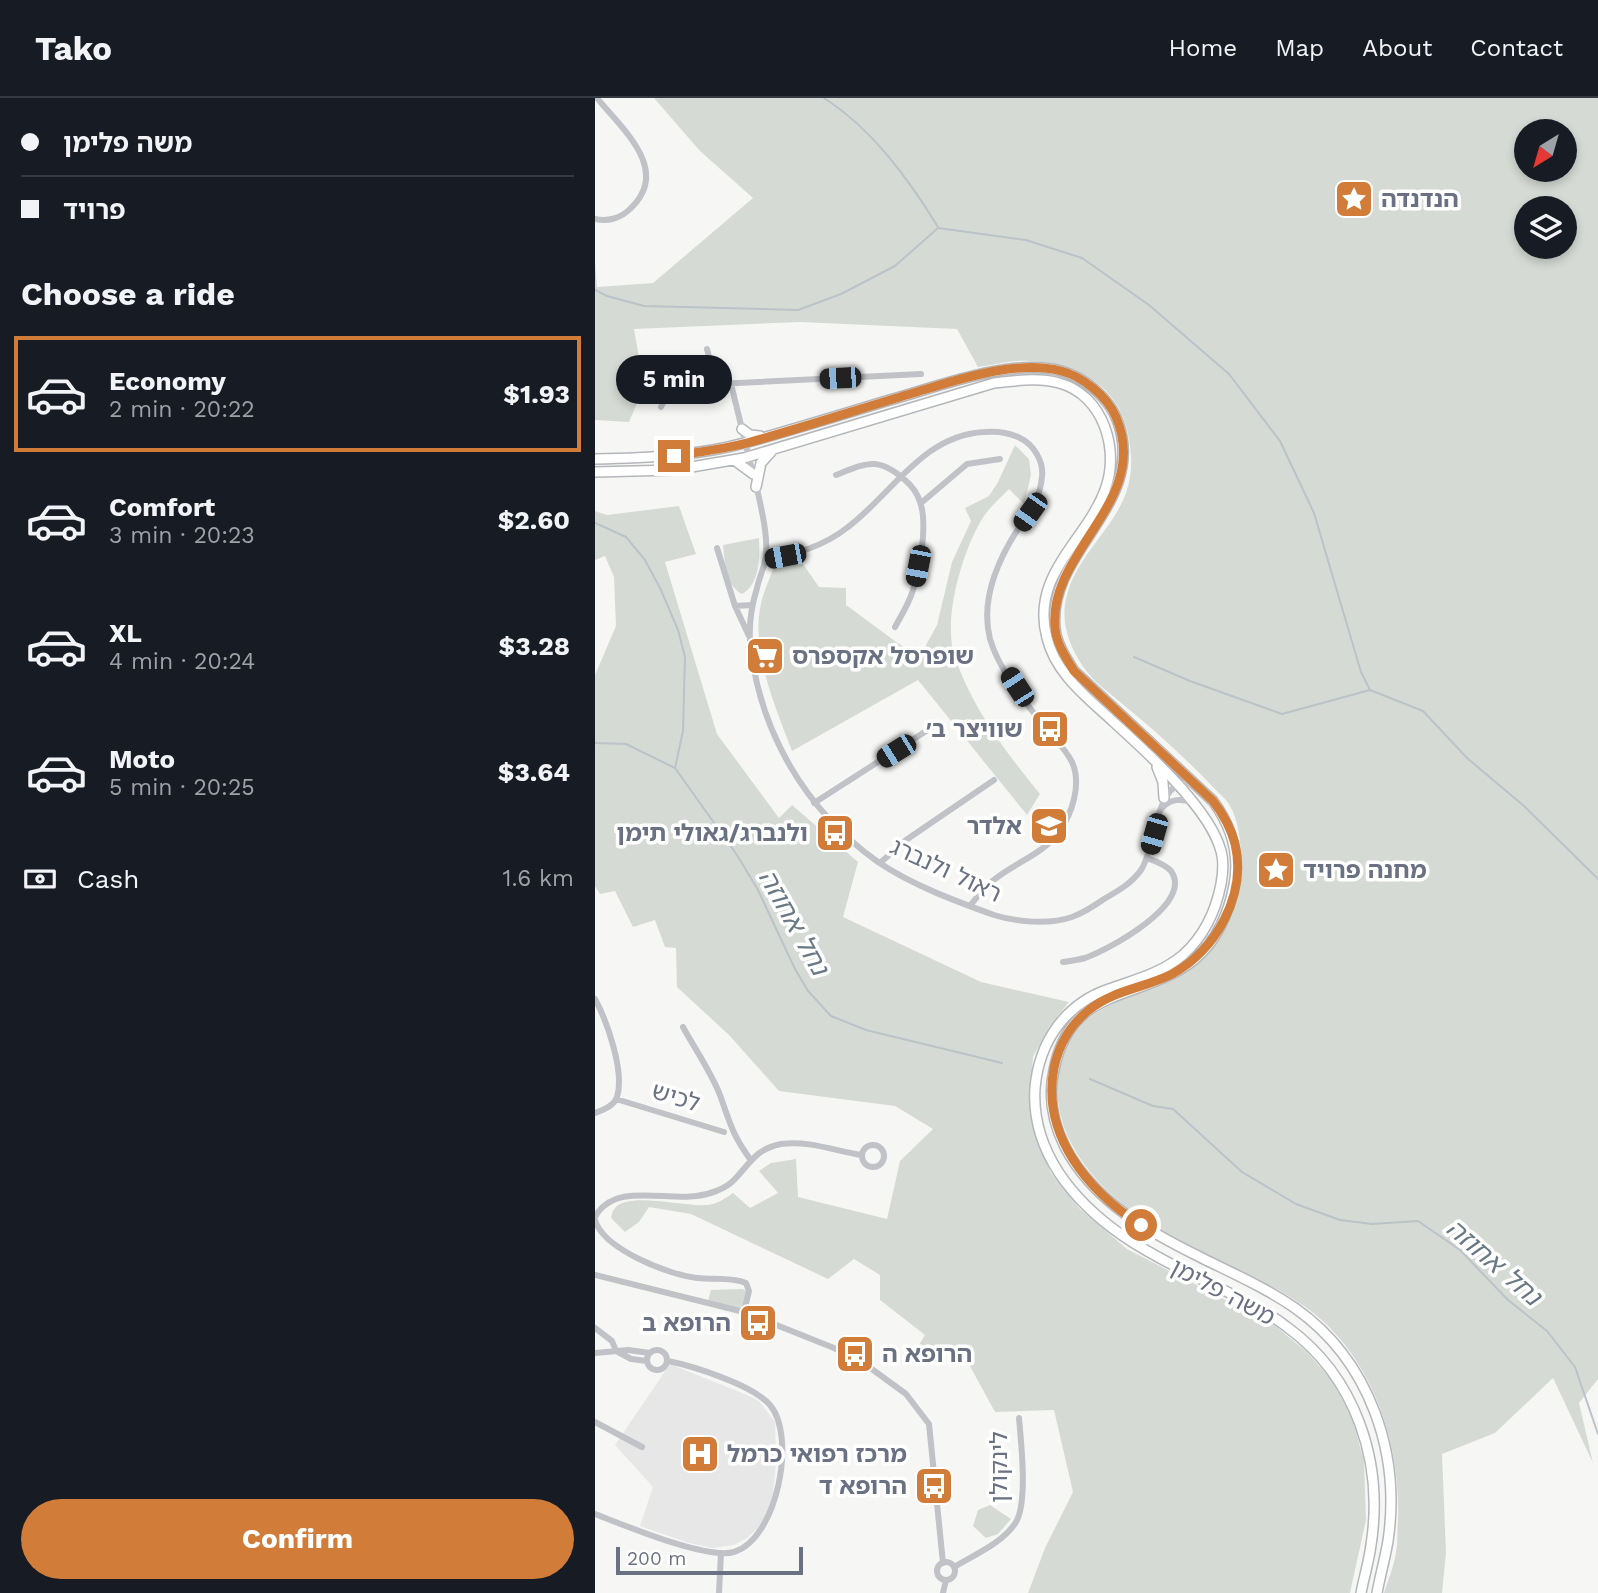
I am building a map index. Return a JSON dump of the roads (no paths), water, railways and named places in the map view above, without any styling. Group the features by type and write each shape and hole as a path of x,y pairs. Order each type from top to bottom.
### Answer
{"main road":[{"name":"משה פלימן","path":"595,459 674,456 745,443 1006,369 1061,371 1080,379 1102,396 1115,414 1123,444 1122,467 1117,485 1107,508 1062,580 1056,604 1055,629 1064,655 1074,671 1198,786 1222,813 1235,845 1237,869 1221,925 1210,944 1184,966 1159,980 1095,1005 1073,1025 1062,1042 1056,1060 1051,1088 1053,1112 1060,1136 1070,1154 1082,1173 1109,1202 1163,1239 1269,1292 1296,1309 1324,1333 1352,1367 1377,1414 1388,1459 1391,1491 1389,1525 1377,1593"},
{"name":"משה פלימן","path":"595,472 674,470 749,457 994,383 1028,379 1064,384 1082,395 1097,410 1108,435 1109,473 1102,498 1067,551 1050,586 1044,603 1047,641 1069,681 1193,802 1208,823 1221,851 1223,874 1212,914 1201,934 1181,956 1148,975 1084,1000 1060,1023 1047,1041 1039,1062 1035,1093 1037,1120 1051,1160 1068,1186 1097,1216 1153,1255 1252,1304 1285,1325 1319,1356 1345,1390 1361,1424 1372,1466 1371,1544 1361,1593"},
{"path":"742,429 750,435 765,437"},
{"path":"756,487 761,463 776,449"},
{"path":"734,460 753,474"},
{"path":"1155,762 1163,782 1164,798"}],"street":[{"path":"595,219 615,218 625,213 641,195 646,176 645,162 640,151 597,98"},
{"path":"708,349 716,384"},
{"path":"661,407 669,391 675,386 921,374"},
{"name":"ראול ולנברג","path":"731,384 765,533 765,560 752,605 750,639 759,688 777,744 793,774 814,803 834,823 880,863 902,876 1006,919 1053,921 1072,917 1129,883 1147,858 1164,798 1177,785"},
{"path":"765,560 804,552 848,528 933,448 970,433 996,431 1013,434 1037,453 1043,472 1039,495 1001,557 990,590 988,618 991,639 1002,664 1032,711 1072,763 1076,776 1076,792 1059,832 1019,864 998,876 979,893 970,906"},
{"path":"921,503 967,464 1000,459"},
{"path":"836,475 864,464 880,463 901,476 913,488 921,503 923,540 913,592 895,627"},
{"name":"ראול ולנברג","path":"717,548 735,606 750,639"},
{"path":"735,606 752,605"},
{"path":"814,803 937,724"},
{"path":"880,863 906,840 994,780"},
{"path":"1177,785 1187,783 1198,786"},
{"path":"1161,809 1177,799 1193,802"},
{"path":"1063,962 1085,958 1105,949 1136,932 1164,907 1174,889 1174,878 1168,869 1147,858"},
{"path":"595,999 615,1057 618,1079 616,1099 607,1109 595,1113"},
{"path":"683,1027 720,1096 732,1131 750,1158"},
{"name":"לכיש","path":"616,1099 724,1132"},
{"path":"744,1312 749,1291 746,1283 738,1280 695,1278 663,1270 609,1240 598,1229 595,1218 600,1207 617,1199 637,1195 695,1196 715,1191 733,1181 750,1158 771,1147 793,1143 862,1155"},
{"path":"595,1275 744,1312 834,1348 865,1364 906,1394 929,1424 943,1563 937,1572 940,1578 946,1580 954,1576 954,1567 943,1563"},
{"path":"595,1328 612,1341 616,1352 632,1359 647,1361"},
{"path":"595,1353 628,1350 650,1353 655,1350 662,1351 667,1361 665,1367 658,1370 652,1369 647,1361"},
{"path":"647,1361 650,1353"},
{"path":"595,1514 685,1545 721,1553 733,1552 749,1543 771,1510 779,1484 783,1432 771,1406 758,1394 694,1367 667,1361"},
{"name":"לינקולן","path":"954,1567 1000,1539 1017,1521 1021,1501 1022,1455 1019,1418"},
{"path":"595,1422 642,1447"},
{"path":"719,1593 721,1553"},
{"path":"943,1593 946,1580"}],"waterway":[{"path":"824,98 858,124 888,156 938,227"},
{"path":"595,290 644,306 798,310 841,294 895,266 938,228 1026,240 1082,258 1149,305 1229,374 1280,441 1314,513 1361,672 1370,690 1423,711 1467,758 1524,806 1598,879"},
{"name":"נחל אחוזה","path":"595,523 626,537 645,560 678,630 685,657 683,731 675,768"},
{"path":"1134,657 1190,681 1282,714 1370,690"},
{"name":"נחל אחוזה","path":"595,743 626,744 675,768 737,855 758,890 795,969 808,991 831,1016 866,1030 1002,1063"},
{"name":"נחל אחוזה","path":"1090,1079 1153,1106 1173,1109 1242,1172 1296,1204 1340,1220 1372,1224 1418,1221 1460,1250 1508,1300 1547,1331 1575,1367 1598,1434"}],"place":[{"name":"הנדנדה","path":"1354,199"},
{"name":"שופרסל אקספרס","path":"765,656"},
{"name":"שוויצר ב׳","path":"1050,729"},
{"name":"אלדר","path":"1049,826"},
{"name":"ולנברג/גאולי תימן","path":"835,833"},
{"name":"מחנה פרויד","path":"1276,870"},
{"name":"הרופא ב","path":"758,1323"},
{"name":"הרופא ה","path":"855,1354"},
{"name":"מרכז רפואי כרמל","path":"700,1454"},
{"name":"הרופא ד","path":"934,1486"}]}
